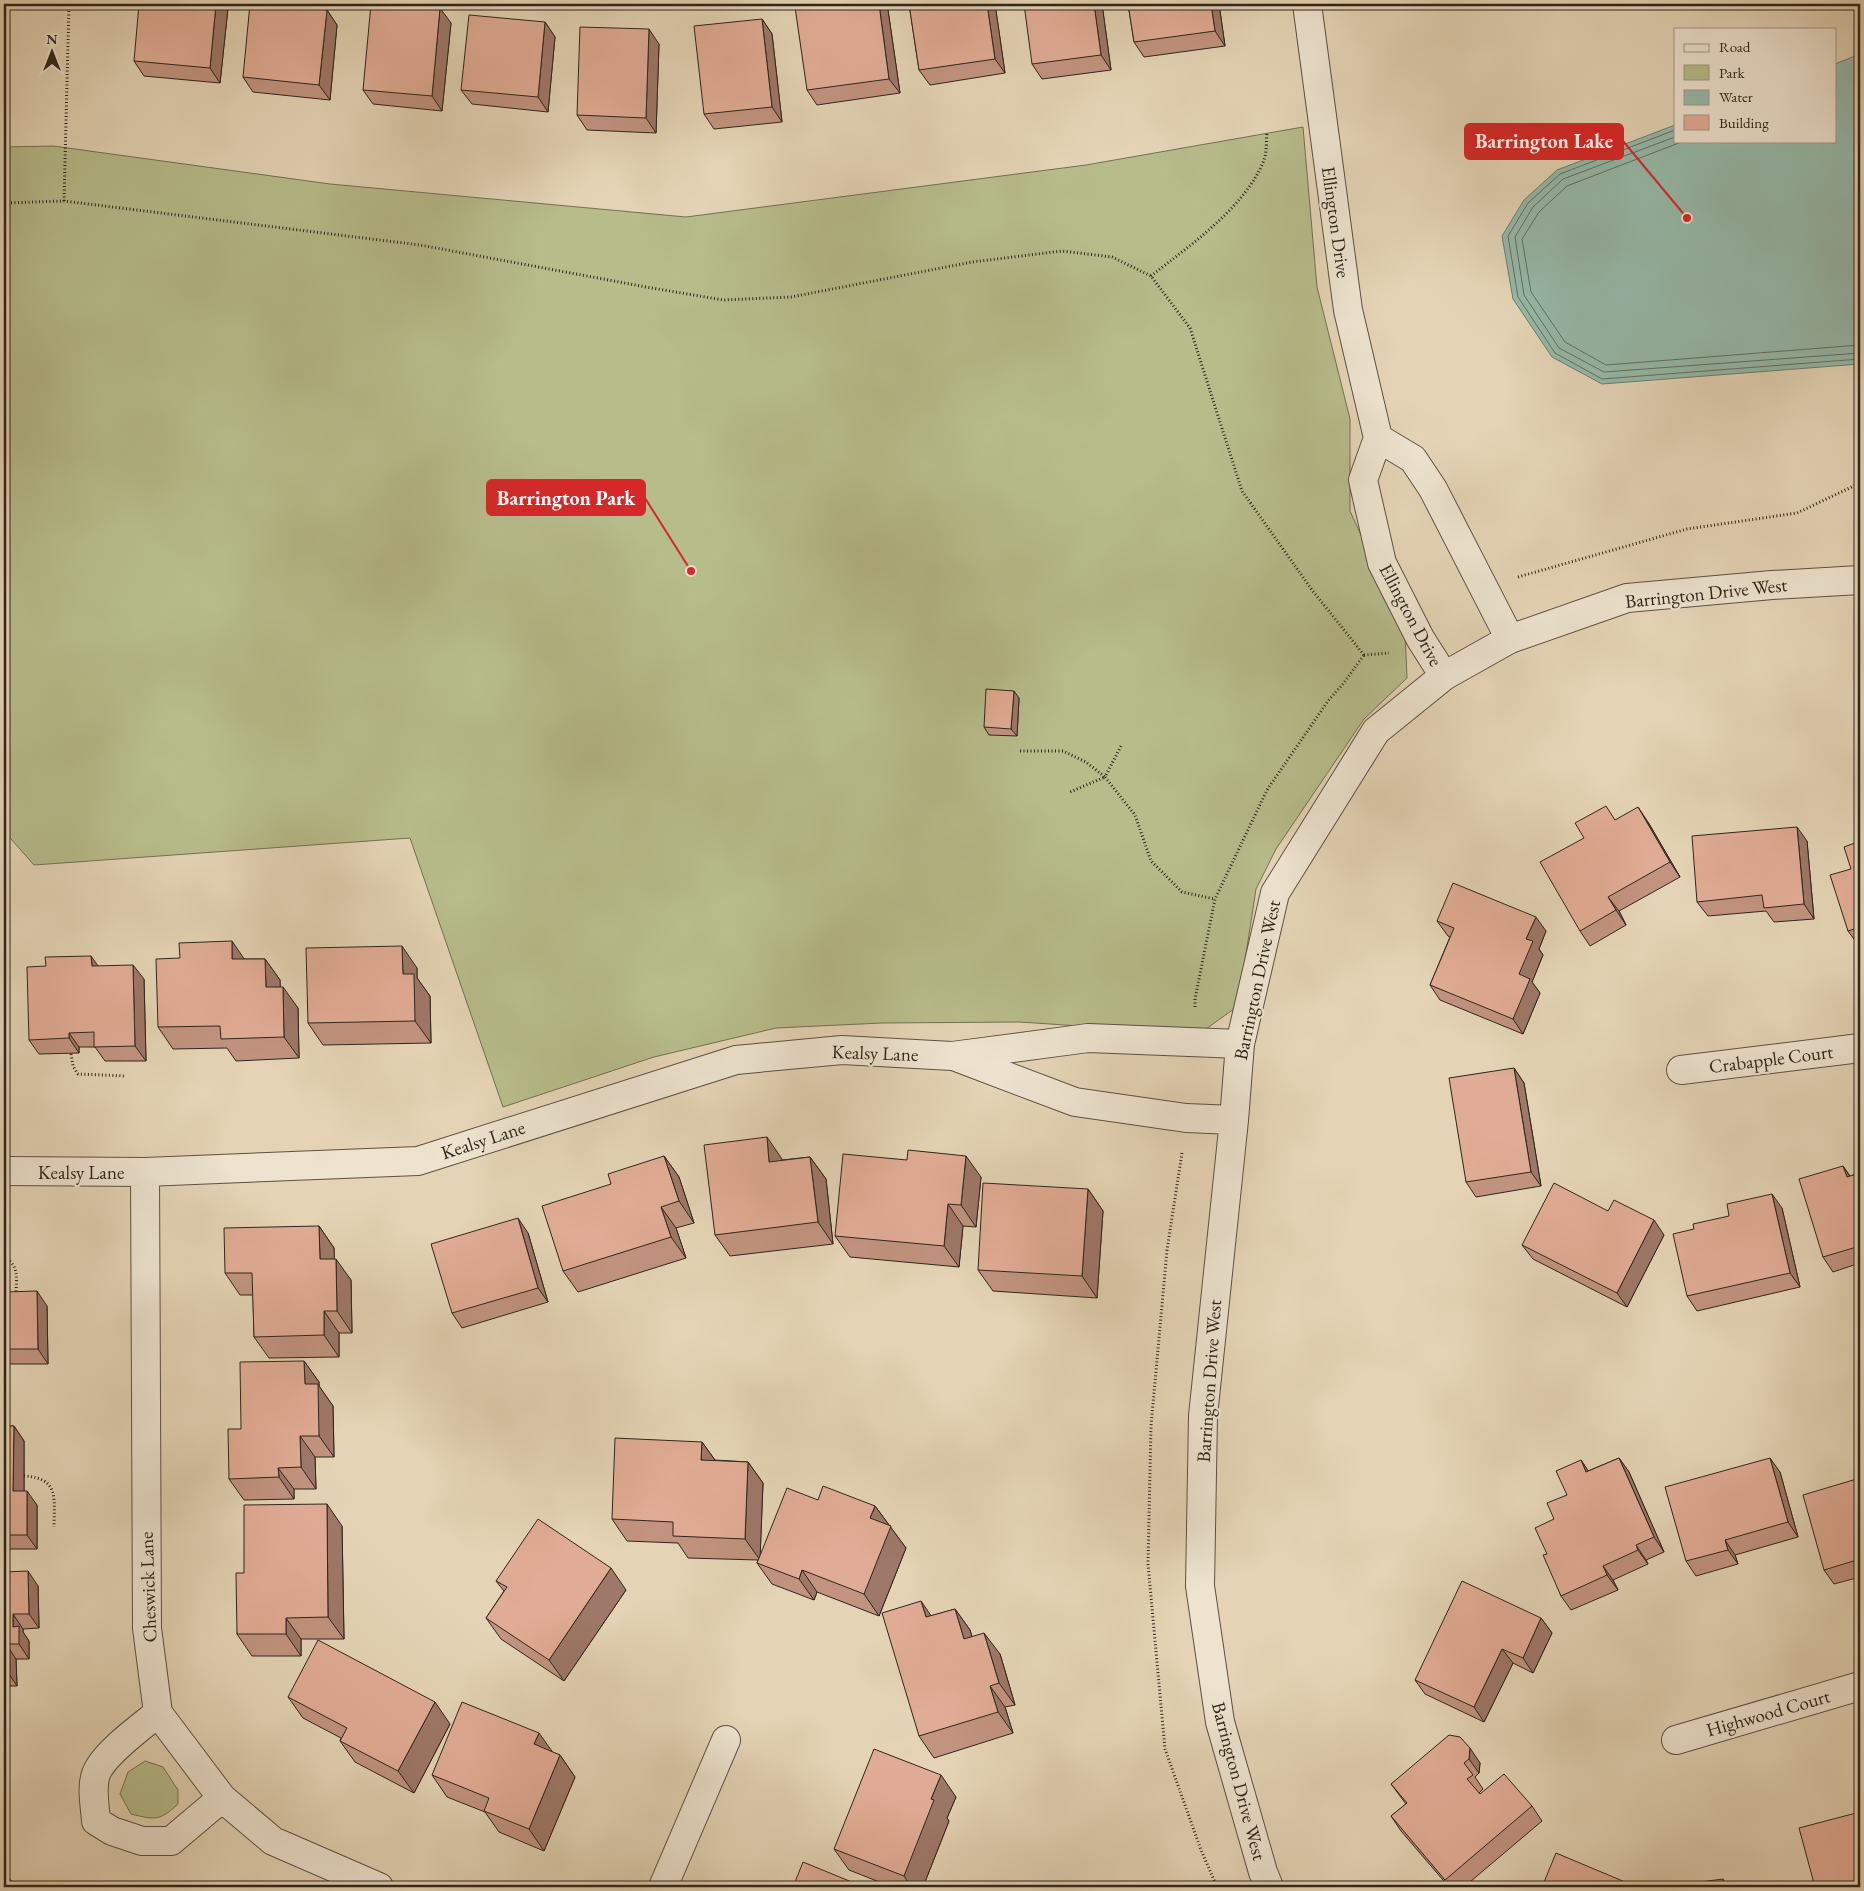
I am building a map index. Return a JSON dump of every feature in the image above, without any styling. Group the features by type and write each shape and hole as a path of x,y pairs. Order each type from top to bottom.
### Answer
{"street":[{"name":"Ellington Drive","path":"1307,4 1348,310 1378,438 1363,480 1382,563 1420,638 1444,676"},
{"path":"1378,438 1413,459 1433,489 1510,639"},
{"name":"Barrington Drive West","path":"1269,1887 1220,1722 1200,1586 1202,1416 1234,1120 1240,1044 1275,893 1376,731 1444,676 1510,639 1627,598 1772,585 1860,580"},
{"name":"Kealsy Lane","path":"4,1171 145,1172 418,1161 736,1060 842,1050 952,1056 1088,1038 1240,1044"},
{"name":"Crabapple Court","path":"1682,1070 1860,1048"},
{"name":"Kealsy Lane","path":"952,1056 1075,1102 1186,1118 1234,1120"},
{"name":"Cheswick Lane","path":"145,1172 147,1628 158,1713 222,1798 273,1841 379,1887"},
{"name":"Highwood Court","path":"1676,1740 1860,1686"},
{"path":"158,1713 109,1756 96,1773 94,1794 96,1821 112,1831 142,1841 172,1841 222,1798"},
{"path":"663,1887 726,1740"}],"path":[{"path":"64,201 69,4"},
{"path":"1151,276 1218,224 1250,185 1264,159 1267,133"},
{"path":"4,203 64,201 420,245 723,300 791,297 972,262 1062,252 1112,257 1151,276 1190,328 1242,491 1312,590 1364,655"},
{"path":"1513,580 1521,576 1687,529 1797,513 1860,483"},
{"path":"1364,655 1396,653"},
{"path":"1195,1010 1195,999 1215,899 1267,790 1328,701 1364,655"},
{"path":"1070,792 1105,777 1121,746"},
{"path":"1020,751 1063,750 1086,762 1105,777 1134,815 1151,861 1182,892 1215,899"},
{"path":"71,1054 73,1066 78,1074 125,1076"},
{"path":"4,1257 13,1262 16,1269 16,1297"},
{"path":"24,1476 38,1477 48,1483 54,1494 54,1527"}],"green space":[{"path":"1303,127 1317,287 1350,419 1350,511 1405,631 1407,678 1364,719 1276,849 1256,889 1238,1006 1199,1034 1020,1022 882,1023 776,1028 654,1057 503,1107 410,838 34,865 4,831 4,147 53,146 330,184 686,217 1086,165"},
{"path":"145,1761 163,1767 178,1790 178,1804 166,1814 157,1818 131,1814 120,1794 128,1772"}],"water":[{"path":"1860,54 1860,364 1602,384 1552,357 1513,299 1502,236 1524,200 1557,170 1674,125 1674,142 1836,142 1836,64"}],"building":[{"path":"139,4 216,4 210,68 134,61"},
{"path":"250,4 327,10 319,85 243,77"},
{"path":"371,4 440,8 432,96 363,90"},
{"path":"815,4 879,4 889,79 807,90 795,7"},
{"path":"909,4 987,4 995,59 919,70"},
{"path":"1024,4 1094,4 1101,55 1032,64"},
{"path":"1128,4 1211,4 1215,31 1134,42"},
{"path":"469,15 545,22 538,97 461,90"},
{"path":"762,19 772,107 704,114 694,26"},
{"path":"580,27 649,29 646,118 577,115"},
{"path":"986,689 1014,691 1011,729 984,727"},
{"path":"1606,806 1615,820 1638,807 1670,862 1608,897 1616,910 1580,931 1540,862 1584,838 1575,823"},
{"path":"1797,827 1804,904 1764,908 1762,895 1697,902 1692,836"},
{"path":"1860,841 1860,927 1848,931 1830,875 1851,869 1844,847"},
{"path":"1453,883 1536,917 1526,939 1533,941 1519,974 1530,979 1513,1019 1430,985 1454,928 1437,921"},
{"path":"232,941 232,959 265,959 266,987 283,987 284,1037 221,1039 220,1026 158,1027 156,959 180,958 179,943"},
{"path":"402,946 403,974 414,974 415,1021 308,1023 306,948"},
{"path":"91,956 92,966 133,965 135,1046 94,1047 94,1032 69,1033 69,1038 29,1040 27,967 46,966 45,957"},
{"path":"1514,1068 1531,1172 1466,1182 1449,1078"},
{"path":"767,1137 769,1162 810,1157 818,1222 715,1235 704,1145"},
{"path":"908,1150 966,1156 961,1205 948,1204 944,1246 835,1236 843,1154 907,1160"},
{"path":"664,1156 679,1201 661,1207 671,1237 563,1271 542,1206 611,1184 608,1174"},
{"path":"1843,1166 1847,1177 1860,1173 1860,1246 1823,1257 1799,1179"},
{"path":"983,1183 1088,1189 1082,1276 978,1270"},
{"path":"1554,1183 1608,1211 1614,1200 1654,1220 1617,1293 1522,1245"},
{"path":"1772,1194 1790,1273 1687,1296 1673,1234 1694,1229 1693,1224 1729,1216 1727,1204"},
{"path":"518,1218 538,1288 452,1313 431,1244"},
{"path":"319,1226 320,1259 336,1259 337,1311 324,1311 324,1335 254,1337 252,1273 225,1273 224,1228"},
{"path":"37,1291 38,1349 4,1349 4,1292"},
{"path":"304,1361 305,1384 318,1384 319,1436 300,1436 301,1467 278,1468 279,1477 229,1479 228,1429 241,1429 240,1362"},
{"path":"4,1426 14,1426 13,1491 27,1491 27,1535 4,1535"},
{"path":"615,1438 702,1442 701,1460 748,1462 745,1539 673,1536 673,1522 612,1519"},
{"path":"1619,1458 1654,1537 1636,1545 1638,1550 1603,1566 1607,1575 1561,1596 1543,1555 1547,1554 1535,1528 1554,1519 1547,1503 1567,1495 1556,1471 1581,1460 1586,1472"},
{"path":"1770,1458 1788,1522 1725,1540 1728,1550 1686,1561 1665,1487"},
{"path":"1860,1478 1860,1559 1824,1570 1803,1495"},
{"path":"823,1486 875,1506 870,1518 891,1526 864,1594 802,1570 799,1579 757,1563 787,1488 818,1500"},
{"path":"327,1504 328,1617 286,1618 286,1634 237,1634 236,1573 244,1573 244,1505"},
{"path":"538,1519 611,1568 549,1660 486,1618 507,1587 496,1581"},
{"path":"28,1571 29,1614 13,1614 13,1627 19,1626 19,1644 6,1644 7,1671 4,1671 4,1572"},
{"path":"1462,1581 1541,1618 1523,1658 1502,1649 1474,1707 1415,1680"},
{"path":"921,1601 926,1617 955,1609 964,1639 984,1633 999,1683 990,1686 998,1712 919,1736 882,1613"},
{"path":"318,1640 435,1702 398,1771 340,1741 347,1728 288,1697"},
{"path":"462,1702 539,1733 534,1744 560,1755 529,1829 484,1811 489,1798 432,1775"},
{"path":"1449,1735 1460,1737 1470,1748 1469,1759 1464,1763 1473,1775 1467,1779 1480,1794 1504,1774 1532,1806 1445,1880 1391,1816 1407,1803 1391,1784"},
{"path":"874,1749 941,1775 931,1799 934,1800 904,1876 834,1849"},
{"path":"1860,1812 1860,1882 1840,1887 1815,1887 1799,1828"},
{"path":"1556,1853 1637,1887 1542,1887"},
{"path":"803,1862 864,1887 793,1887"},
{"path":"4,1875 16,1884 14,1887 4,1887"},
{"path":"1723,1879 1724,1887 1677,1887 1677,1885"},
{"path":"1790,1885 1790,1887 1773,1887"}],"place":[{"name":"Barrington Lake","path":"1687,218"},
{"name":"Barrington Park","path":"691,571"}]}
